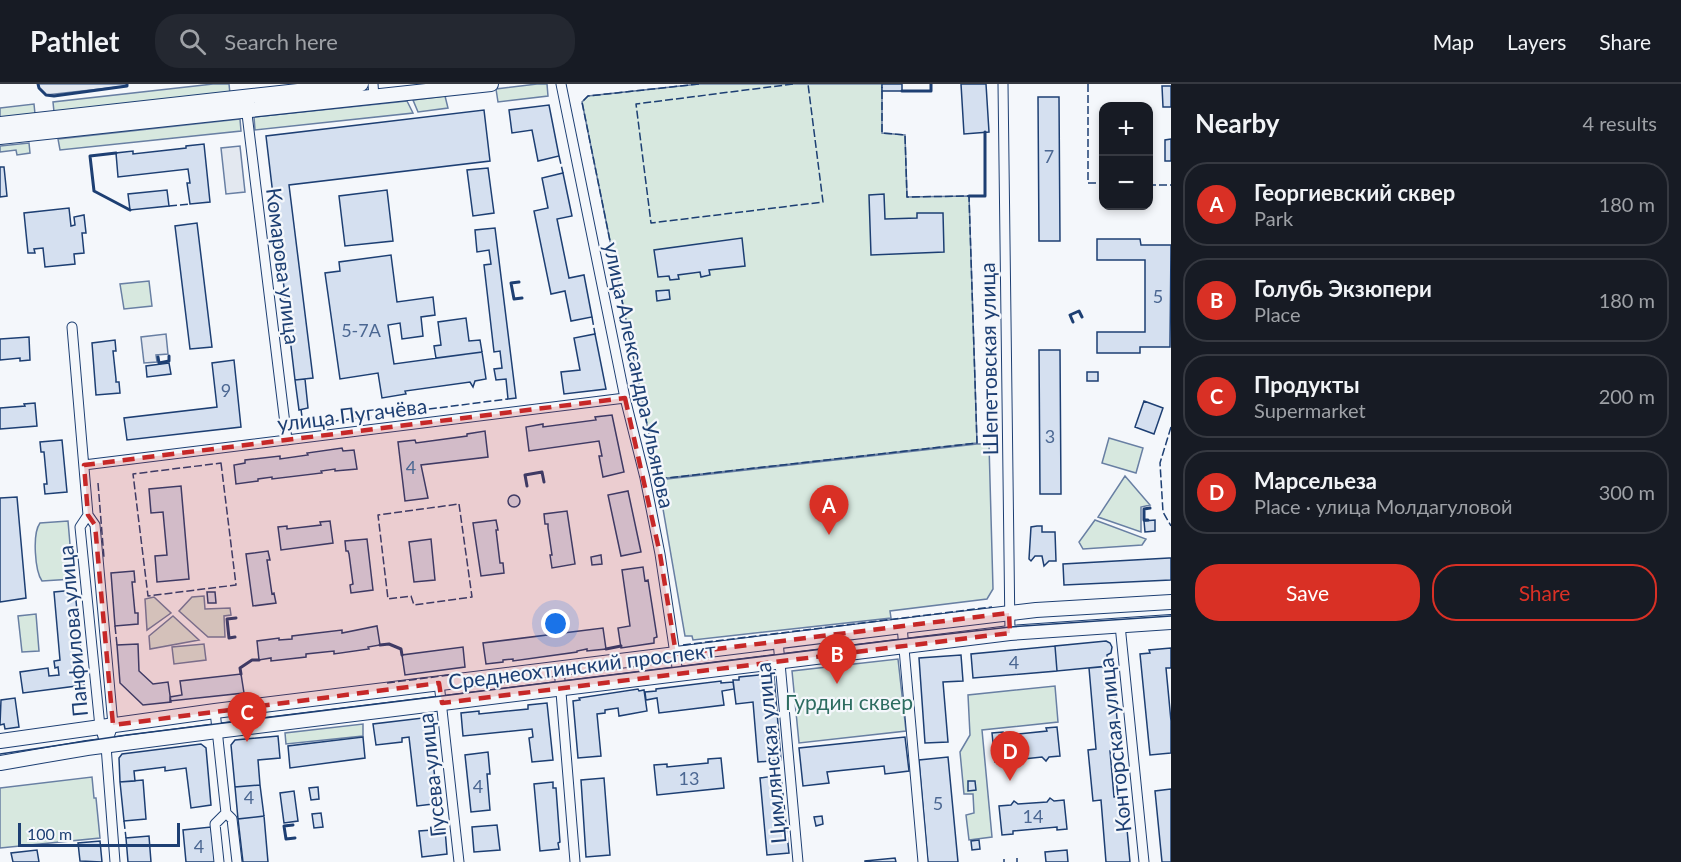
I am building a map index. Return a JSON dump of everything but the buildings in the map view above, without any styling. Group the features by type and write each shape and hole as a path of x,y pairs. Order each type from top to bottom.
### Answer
{"main road":[{"path":"0,124 361,84"},
{"path":"0,137 246,111 373,91 491,84"},
{"name":"Среднеохтинский проспект","path":"0,741 215,711 1009,613 1171,602"},
{"name":"Среднеохтинский проспект","path":"0,763 217,731 1010,633 1171,622"}],"street":[{"name":"улица Александра Ульянова","path":"561,84 625,398 645,478 660,554 678,674"},
{"name":"Шепетовская улица","path":"1003,84 1010,633"},
{"name":"Комарова улица","path":"244,96 287,440"},
{"name":"Панфилова улица","path":"72,327 88,515 95,525 106,746 115,862"},
{"name":"улица Пугачёва","path":"84,465 625,398"},
{"name":"Панфилова улица","path":"88,515 81,527 106,726"},
{"name":"Конторская улица","path":"1120,625 1144,862"},
{"path":"902,626 923,862"},
{"name":"Цимлянская улица","path":"778,641 798,862"},
{"path":"559,668 575,862"},
{"name":"Гусева улица","path":"439,683 459,862"},
{"path":"215,711 226,813 232,819 237,862"},
{"path":"219,862 215,824 226,813"}],"highlighted area":[{"path":"625,398 660,554 676,654 1009,613 1010,633 442,703 439,683 113,725 95,525 88,515 84,465"}],"green space":[{"path":"229,84 230,94 54,112 53,102"},
{"path":"547,84 548,96 498,102 496,89"},
{"path":"699,84 882,84 882,133 905,135 907,197 969,196 977,443 658,479 582,102 588,96"},
{"path":"445,96 448,108 418,112 413,100"},
{"path":"407,101 413,113 255,130 254,117"},
{"path":"34,104 35,114 0,118 0,108"},
{"path":"240,119 241,131 60,150 58,139"},
{"path":"29,143 30,153 17,155 16,150 0,152 0,146"},
{"path":"149,281 152,306 124,309 120,284"},
{"path":"1109,438 1143,448 1136,473 1102,463"},
{"path":"989,444 993,589 987,599 890,611 891,618 693,640 692,636 685,636 658,480"},
{"path":"1125,476 1150,505 1141,507 1141,532 1098,517"},
{"path":"1095,520 1146,539 1142,545 1083,549 1079,542"},
{"path":"68,521 73,579 42,581 35,552 36,535 40,523"},
{"path":"204,596 205,609 230,608 231,615 224,616 225,637 208,637 179,611 192,597"},
{"path":"154,597 171,613 147,630 145,599"},
{"path":"36,614 39,651 22,652 18,616"},
{"path":"173,616 199,640 150,649 149,636"},
{"path":"204,644 206,660 174,664 172,647"},
{"name":"Гурдин сквер","path":"898,659 906,731 799,743 792,671"},
{"path":"1055,686 1058,722 982,730 992,837 969,840 966,815 974,813 973,794 964,794 960,752 970,735 968,695"},
{"path":"363,724 363,736 286,744 285,733"},
{"path":"92,777 100,838 0,848 0,788"}],"shaded area":[{"path":"38,84 127,84 127,86 46,95"},
{"path":"240,146 245,192 226,194 221,148"},
{"path":"166,334 168,354 156,355 157,362 144,363 141,337"}],"tram line":[{"path":"0,754 127,735 903,639 1010,627 1171,616"}],"fence":[{"path":"699,84 588,96 582,102 658,479 977,443 969,196 907,197 905,135 882,133 882,87"},
{"path":"793,84 636,104 651,223 823,202 808,84"},
{"path":"1088,84 1088,183 1099,183"},
{"path":"559,156 563,173"},
{"path":"1153,185 1171,185"},
{"path":"169,206 190,204"},
{"path":"592,317 595,334"},
{"path":"301,409 303,425 508,399"},
{"path":"1171,427 1160,463 1163,512 1171,526"},
{"path":"221,463 236,585 148,596 133,474 221,463"},
{"path":"98,483 104,558"},
{"path":"459,504 472,597 414,605 411,596 388,599 378,515 459,504"},
{"path":"683,645 992,607"},
{"path":"115,626 117,645"},
{"path":"387,683 457,674"},
{"path":"124,821 126,838"}],"wall":[{"path":"38,84 46,95 54,96 127,86 127,84"},
{"path":"902,91 931,91 931,84"},
{"path":"969,196 985,196 985,132"},
{"path":"116,153 90,156 94,191 130,210"},
{"path":"519,282 511,283 514,299 522,298"},
{"path":"1073,322 1070,315 1079,311 1082,317"},
{"path":"158,357 159,363 169,361 169,356"},
{"path":"527,486 525,475 542,472 544,482"},
{"path":"1148,520 1144,520 1144,509 1150,508"},
{"path":"235,637 229,638 227,619 236,618"},
{"path":"380,645 389,644 401,649 402,655"},
{"path":"606,649 621,646"},
{"path":"241,674 240,668 252,660 259,660"},
{"path":"293,825 284,826 286,839 295,838"}],"place":[{"name":"Георгиевский сквер","path":"829,535"},
{"name":"Голубь Экзюпери","path":"837,684"},
{"name":"Продукты","path":"247,742"},
{"name":"Марсельеза","path":"1010,781"}]}
